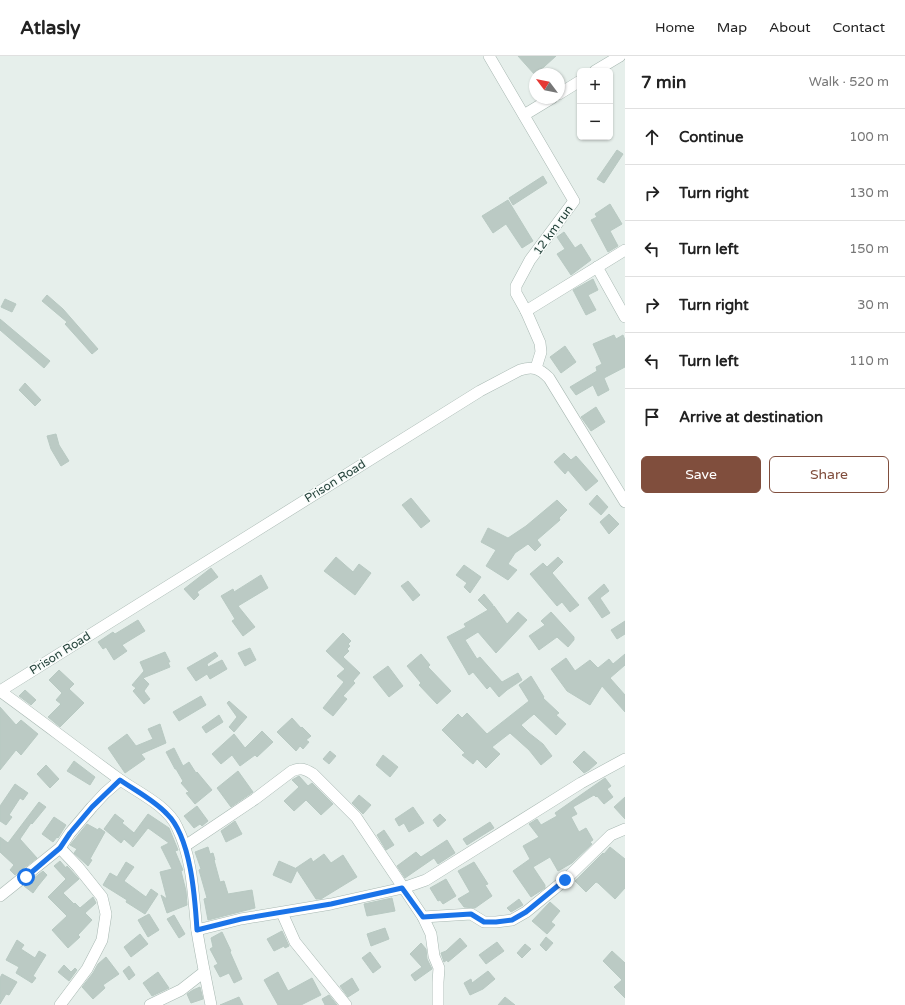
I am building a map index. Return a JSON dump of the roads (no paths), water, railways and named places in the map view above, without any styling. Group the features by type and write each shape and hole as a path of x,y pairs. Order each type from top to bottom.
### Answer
{"street":[{"name":"12 km run","path":"490,56 574,201 530,260 516,286 516,293 526,311 540,343 541,352 536,368"},
{"path":"600,68 620,56"},
{"path":"565,90 577,82"},
{"path":"524,115 542,104"},
{"path":"526,311 625,250"},
{"path":"597,267 625,317"},
{"name":"Prison Road","path":"0,691 480,391 520,370 531,367 536,368"},
{"path":"536,368 549,378 625,502"},
{"path":"0,691 120,780 151,801 168,814 177,826 185,846 191,876 197,930 211,1005"},
{"path":"197,930 241,919 331,904 402,888 432,877 521,819 625,759"},
{"path":"185,846 255,799 292,771 298,768 306,769 320,780 356,817 402,888 423,917 431,934 434,956 440,968 438,982 438,1005"},
{"path":"0,896 60,848 70,833 92,807 120,780"},
{"path":"423,917 471,914 484,922 512,920 526,912 565,880 610,835 625,829"},
{"path":"60,848 78,867 102,897 106,914 102,940 87,969 60,1005"},
{"path":"282,913 295,942 346,1005"},
{"path":"150,1005 181,990 204,972"}]}
